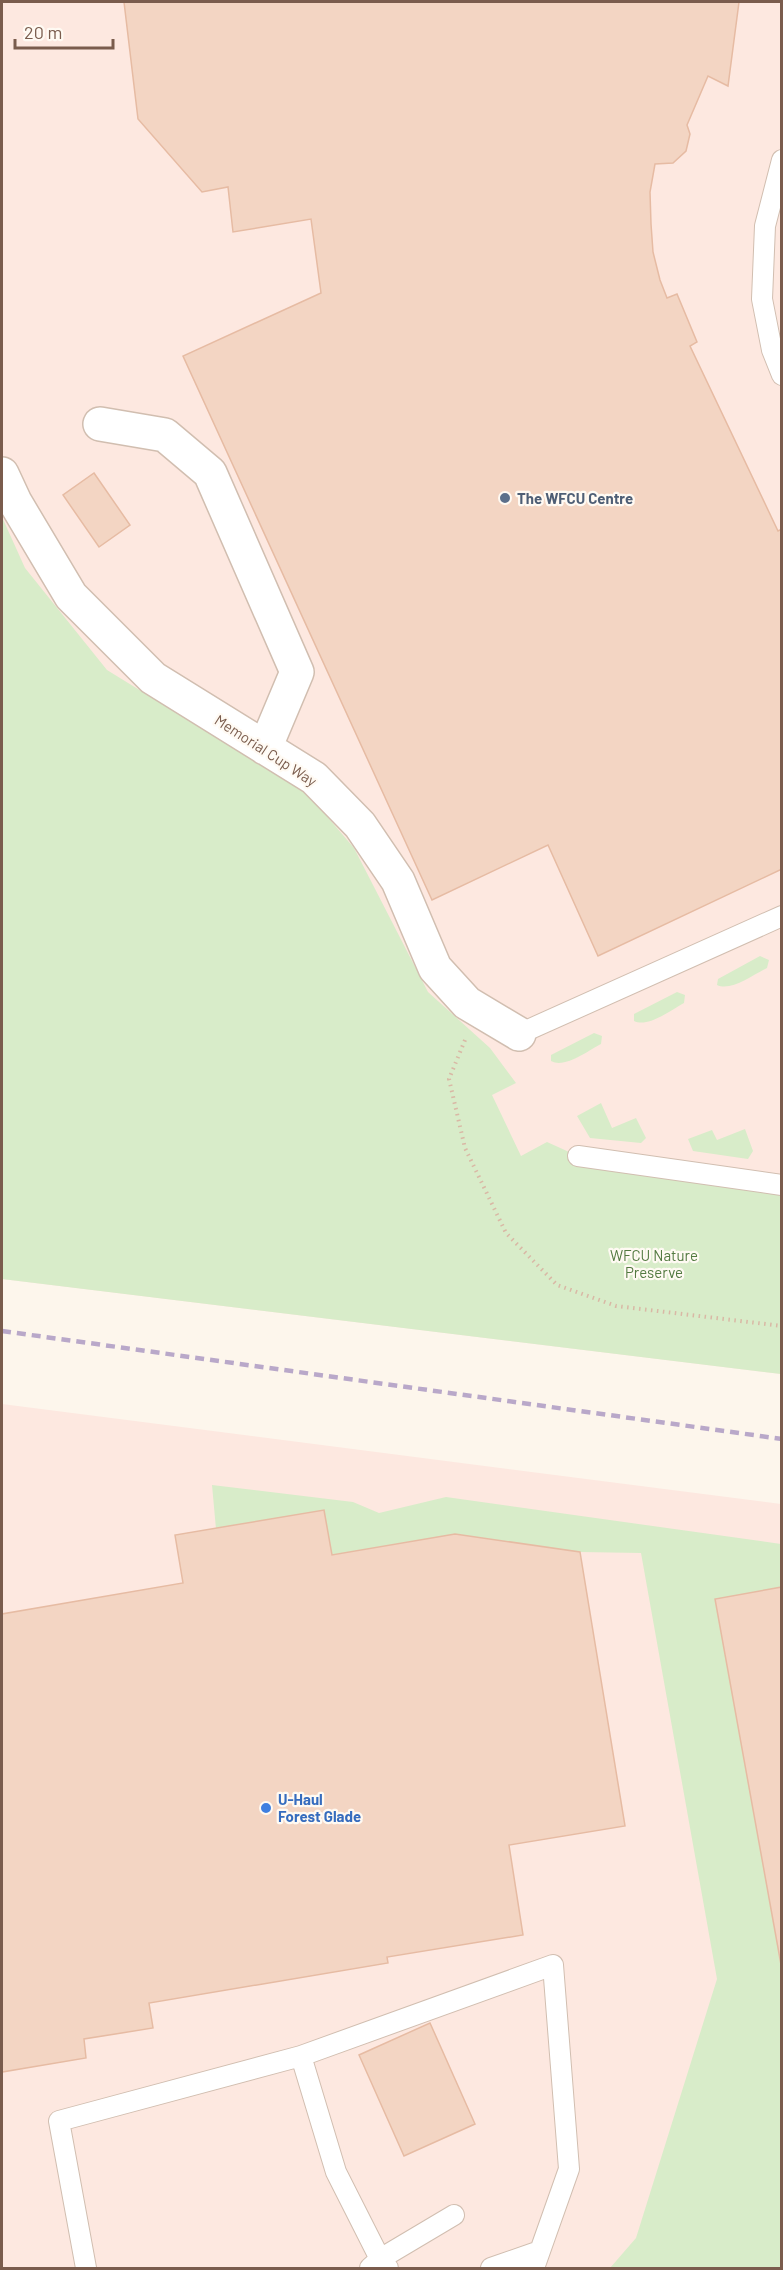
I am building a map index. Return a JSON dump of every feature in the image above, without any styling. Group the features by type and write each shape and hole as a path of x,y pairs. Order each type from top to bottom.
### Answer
{"street":[{"path":"100,424 165,435 210,473 297,672 265,748"},
{"name":"Memorial Cup Way","path":"2,474 15,502 71,596 153,678 314,778 360,825 398,881 435,968 466,1003 519,1034"}],"lane":[{"path":"782,160 765,226 762,299 772,350 782,375"},
{"path":"519,1034 782,916"},
{"path":"578,1156 782,1185"},
{"path":"86,2268 59,2121 300,2056 553,1965 569,2169 537,2260 491,2268"},
{"path":"300,2056 336,2172 379,2265 454,2215"}],"path":[{"path":"468,1033 449,1079 465,1148 506,1233 557,1285 616,1306 782,1326"}],"shaded area":[{"path":"2,2 781,2 781,1374 2,1279"},
{"path":"2,1404 781,1504 781,2268 2,2268"}],"green space":[{"name":"WFCU Nature Preserve","path":"2,517 25,568 107,670 307,793 354,848 428,992 490,1048 516,1083 492,1095 521,1156 547,1142 578,1156 781,1186 781,1374 2,1279"},
{"path":"760,956 769,960 767,968 736,984 723,987 717,985 718,979"},
{"path":"677,992 685,995 684,1003 653,1020 640,1023 634,1021 634,1014"},
{"path":"594,1033 602,1036 601,1044 570,1061 557,1063 551,1061 551,1055"},
{"path":"601,1103 612,1128 636,1118 646,1138 641,1143 590,1138 577,1116"},
{"path":"745,1129 753,1151 748,1159 693,1151 688,1139 712,1130 717,1140"},
{"path":"212,1485 353,1502 379,1513 446,1497 781,1544 781,2268 610,2268 636,2238 717,1979 641,1553 580,1552 455,1534 332,1555 216,1529"}],"building":[{"name":"The WFCU Centre","path":"124,2 739,2 728,86 708,76 687,125 690,134 686,151 673,163 655,164 650,192 651,224 653,252 667,298 677,294 697,342 690,346 778,531 782,529 782,869 598,956 548,845 432,900 183,356 321,293 311,219 233,232 228,187 202,192 138,119"},
{"path":"94,473 130,525 99,547 63,495"},
{"path":"324,1510 332,1555 455,1534 580,1552 625,1826 509,1845 523,1935 387,1957 388,1963 149,2003 153,2028 84,2039 86,2058 2,2072 2,1614 183,1583 175,1535"},
{"path":"782,1587 782,1970 715,1599"},
{"path":"430,2023 475,2124 404,2156 359,2055"}],"railway":[{"path":"2,1331 782,1439"}],"place":[{"name":"The WFCU Centre","path":"505,498"},
{"name":"U-Haul Forest Glade","path":"266,1808"}]}
